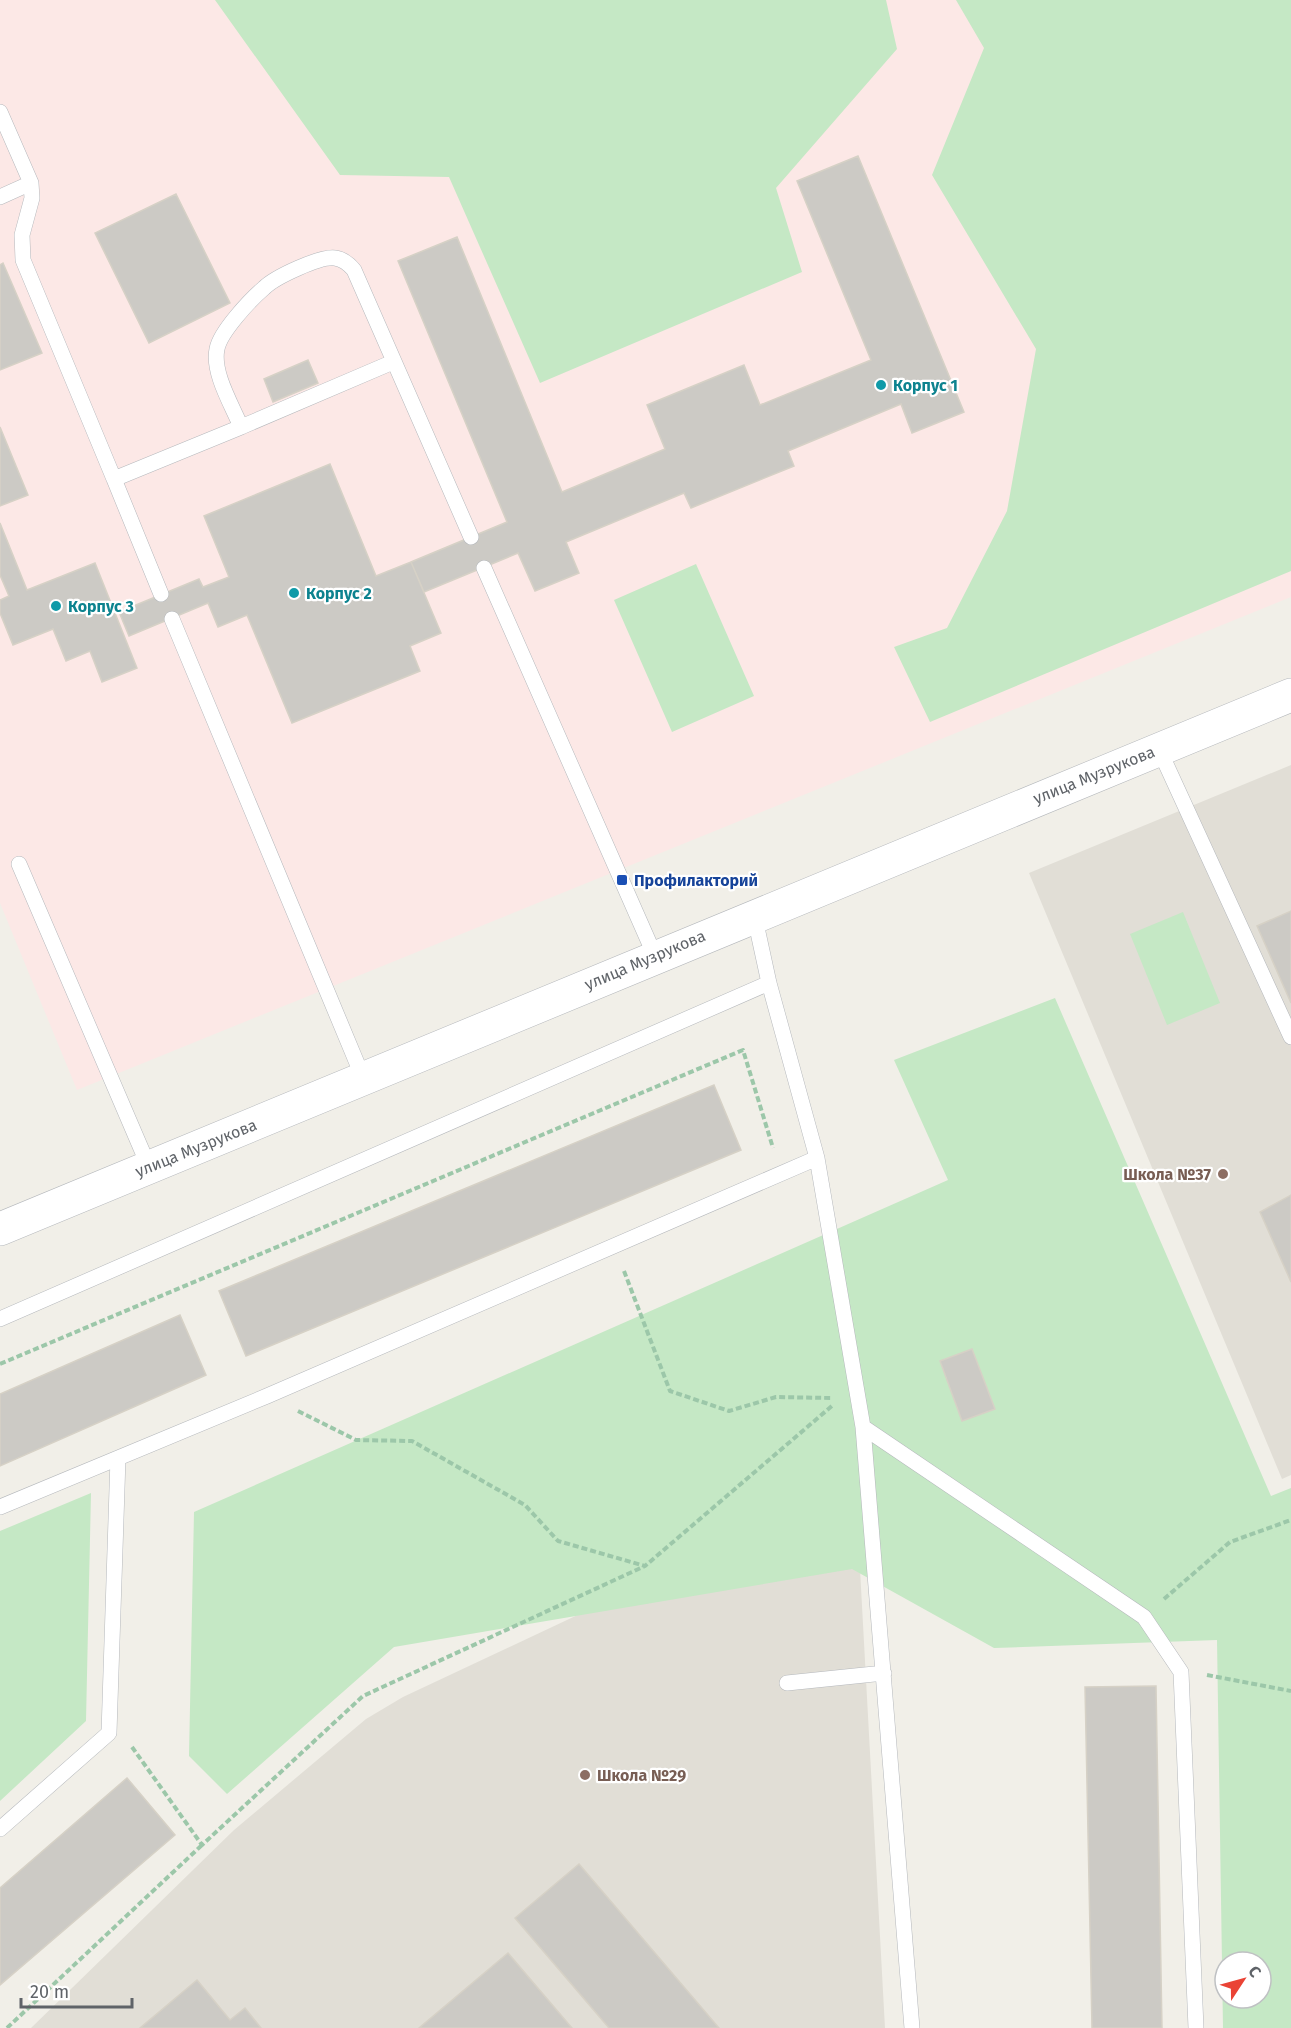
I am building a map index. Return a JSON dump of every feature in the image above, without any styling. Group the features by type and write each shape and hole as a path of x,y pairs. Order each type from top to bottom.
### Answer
{"street":[{"name":"улица Музрукова","path":"0,1229 364,1080 754,914 1291,695"}],"lane":[{"path":"0,112 31,183 32,198 22,235 23,260 161,594"},
{"path":"0,197 31,183"},
{"path":"241,427 215,363 217,347 224,332 265,287 289,273 327,259 336,258 346,262 354,270 471,537"},
{"path":"114,479 393,362"},
{"path":"484,568 654,956"},
{"path":"172,619 364,1080"},
{"path":"1159,749 1291,1037"},
{"path":"19,864 149,1167"},
{"path":"754,914 769,983 817,1158 863,1427 912,2028"},
{"path":"0,1318 769,983"},
{"path":"0,1507 267,1396 817,1158"},
{"path":"863,1427 1144,1617 1181,1672 1196,2028"},
{"path":"0,1829 109,1733 118,1458"},
{"path":"787,1683 884,1672"}],"path":[{"path":"0,1364 743,1050 777,1160"},
{"path":"7,2028 363,1696 645,1566 842,1398 776,1397 729,1411 670,1391 615,1247"},
{"path":"267,1396 357,1440 412,1441 525,1505 558,1541 645,1566"},
{"path":"1144,1617 1230,1542 1291,1520"},
{"path":"1202,1674 1291,1691"},
{"path":"125,1737 202,1845"}],"shaded area":[{"path":"0,0 1291,0 1291,597 77,1090 0,903"},
{"name":"Школа №37","path":"1291,765 1291,1475 1282,1479 1029,873"},
{"name":"Школа №29","path":"820,1501 857,1514 885,2028 31,2028 234,1830 366,1719 403,1697"}],"green space":[{"path":"215,0 886,0 897,49 776,188 802,272 540,383 449,177 340,175"},
{"path":"956,0 1291,0 1291,571 930,722 894,647 947,628 1007,511 1036,349 932,175 984,48"},
{"path":"696,564 754,696 672,732 614,600"},
{"path":"1183,912 1220,1003 1167,1025 1130,934"},
{"path":"1055,998 1271,1496 1291,1488 1291,2028 1223,2028 1223,2010 1273,2010 1273,1950 1222,1950 1217,1640 994,1648 852,1569 394,1647 227,1794 189,1756 194,1512 948,1180 894,1060"},
{"path":"91,1493 86,1721 0,1801 0,1531"}],"building":[{"name":"Корпус 1","path":"858,156 964,412 912,433 901,404 788,451 794,466 691,508 684,493 566,542 579,573 535,591 518,553 424,592 411,562 507,522 398,261 457,237 562,492 665,449 647,405 744,365 760,405 871,360 797,181"},
{"path":"176,194 230,303 149,343 95,233"},
{"path":"3,263 42,353 0,370 0,265"},
{"path":"308,360 318,383 273,402 264,379"},
{"path":"0,427 28,495 0,506"},
{"name":"Корпус 2","path":"330,464 376,576 411,562 441,633 410,646 420,671 292,723 247,615 218,627 208,603 129,636 119,612 199,579 203,587 229,577 204,516"},
{"name":"Корпус 3","path":"0,523 27,590 95,563 137,668 102,682 90,651 66,661 53,629 13,645 0,613 0,600 9,596 0,575"},
{"path":"1291,911 1291,1003 1257,926"},
{"path":"714,1085 741,1150 246,1356 219,1291"},
{"path":"1291,1195 1291,1282 1260,1212"},
{"path":"180,1315 206,1375 0,1466 0,1394"},
{"path":"972,1349 995,1409 962,1421 940,1361"},
{"path":"1156,1686 1162,2028 1092,2028 1085,1687"},
{"path":"127,1778 175,1835 0,1985 0,1888"},
{"path":"579,1864 719,2028 609,2028 515,1918"},
{"path":"508,1953 572,2028 419,2028"},
{"path":"197,1980 230,2020 245,2008 261,2028 140,2028"}],"place":[{"name":"Корпус 1","path":"881,385"},
{"name":"Корпус 2","path":"294,593"},
{"name":"Корпус 3","path":"56,606"},
{"name":"Профилакторий","path":"622,880"},
{"name":"Школа №37","path":"1223,1174"},
{"name":"Школа №29","path":"585,1775"}]}
